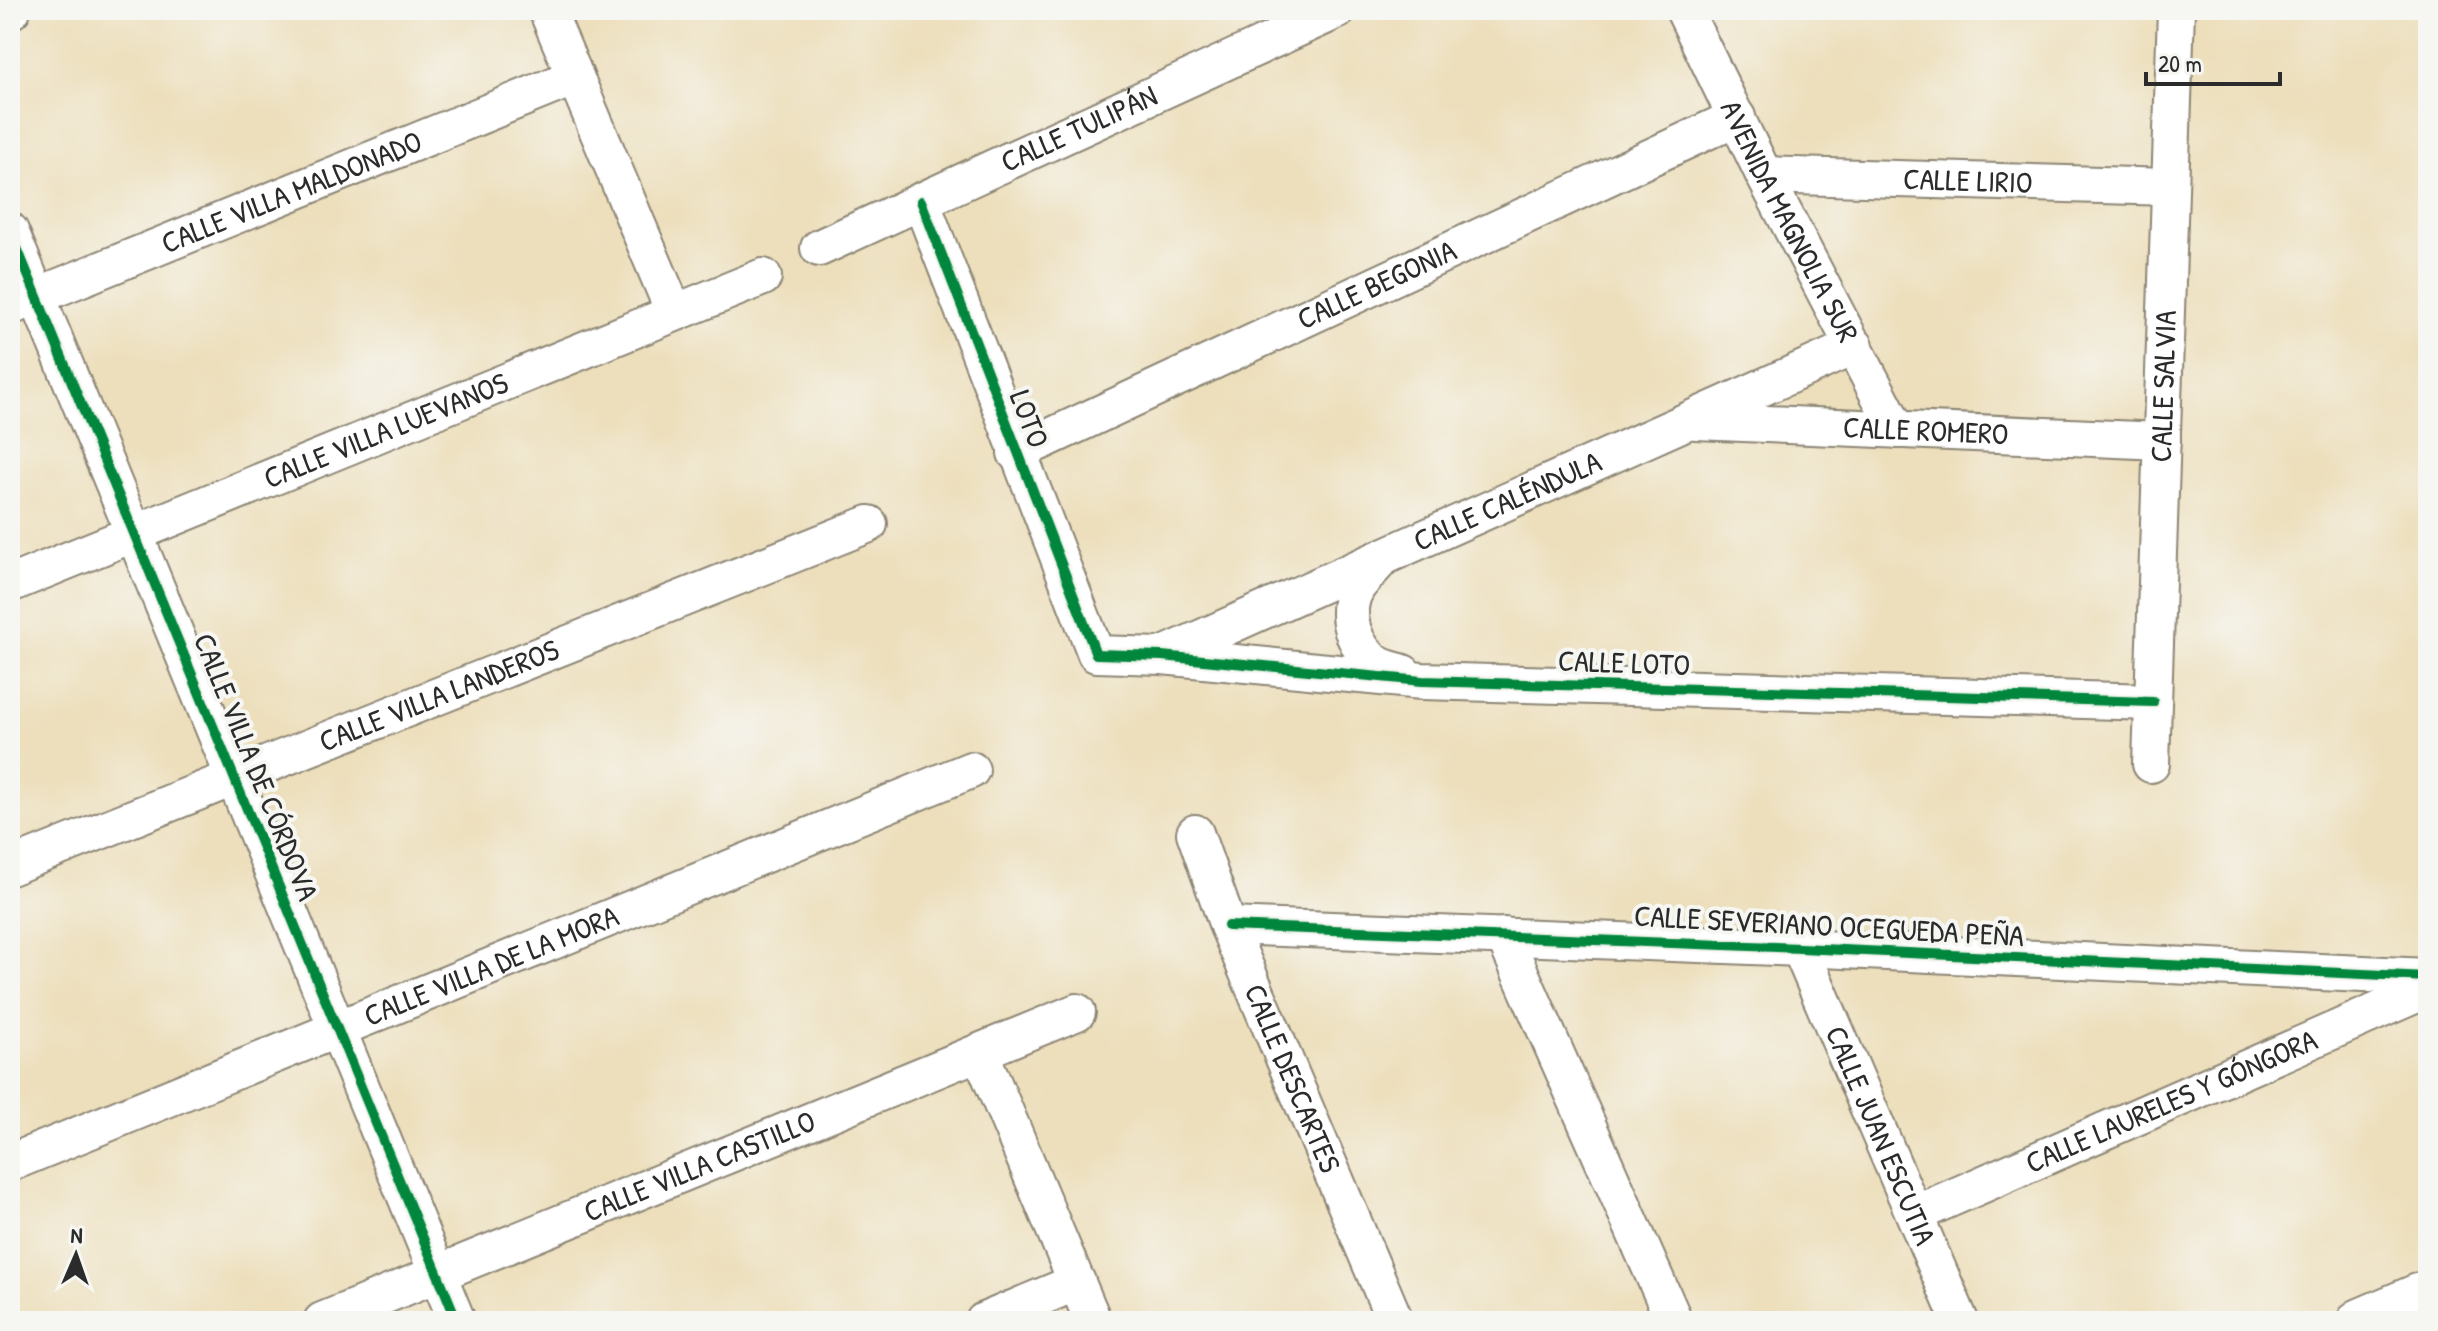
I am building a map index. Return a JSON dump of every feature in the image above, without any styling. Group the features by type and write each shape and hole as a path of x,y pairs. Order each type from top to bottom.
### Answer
{"street":[{"path":"547,10 674,312"},
{"name":"CALLE TULIPÁN","path":"819,248 1338,10"},
{"name":"AVENIDA MAGNOLIA SUR","path":"1684,10 1764,175 1897,430"},
{"name":"CALLE SALVIA","path":"2151,764 2176,10"},
{"name":"CALLE VILLA MALDONADO","path":"24,302 575,77"},
{"name":"CALLE BEGONIA","path":"1016,453 1737,117"},
{"name":"CALLE LIRIO","path":"1764,175 2170,187"},
{"name":"LOTO","path":"921,201 1096,654"},
{"name":"CALLE VILLA DE CÓRDOVA","path":"10,231 24,302 134,533 457,1321"},
{"name":"CALLE VILLA LUEVANOS","path":"10,584 763,277"},
{"name":"CALLE CALÉNDULA","path":"1162,656 1855,346"},
{"name":"CALLE ROMERO","path":"1689,420 2162,441"},
{"name":"CALLE VILLA LANDEROS","path":"10,867 869,524"},
{"path":"1383,557 1357,588 1351,602 1350,619 1355,636 1365,654 1381,666 1422,681"},
{"name":"CALLE LOTO","path":"1096,654 1162,656 1422,681 2153,702"},
{"name":"CALLE VILLA DE LA MORA","path":"10,1163 971,770"},
{"name":"CALLE DESCARTES","path":"1195,833 1228,926 1395,1321"},
{"name":"CALLE SEVERIANO OCEGUEDA PEÑA","path":"1228,926 2428,977"},
{"path":"1504,936 1674,1321"},
{"name":"CALLE JUAN ESCUTIA","path":"1800,948 1960,1321"},
{"name":"CALLE LAURELES Y GÓNGORA","path":"1915,1214 2428,989"},
{"name":"CALLE VILLA CASTILLO","path":"322,1321 1077,1012"},
{"path":"980,1052 1093,1321"},
{"path":"984,1321 1077,1282"},
{"path":"2360,1321 2428,1292"}],"cycle path":[{"path":"921,201 1096,654 1162,656 1422,681 2153,702"},
{"path":"10,231 457,1321"},
{"path":"1228,926 2428,977"}]}
